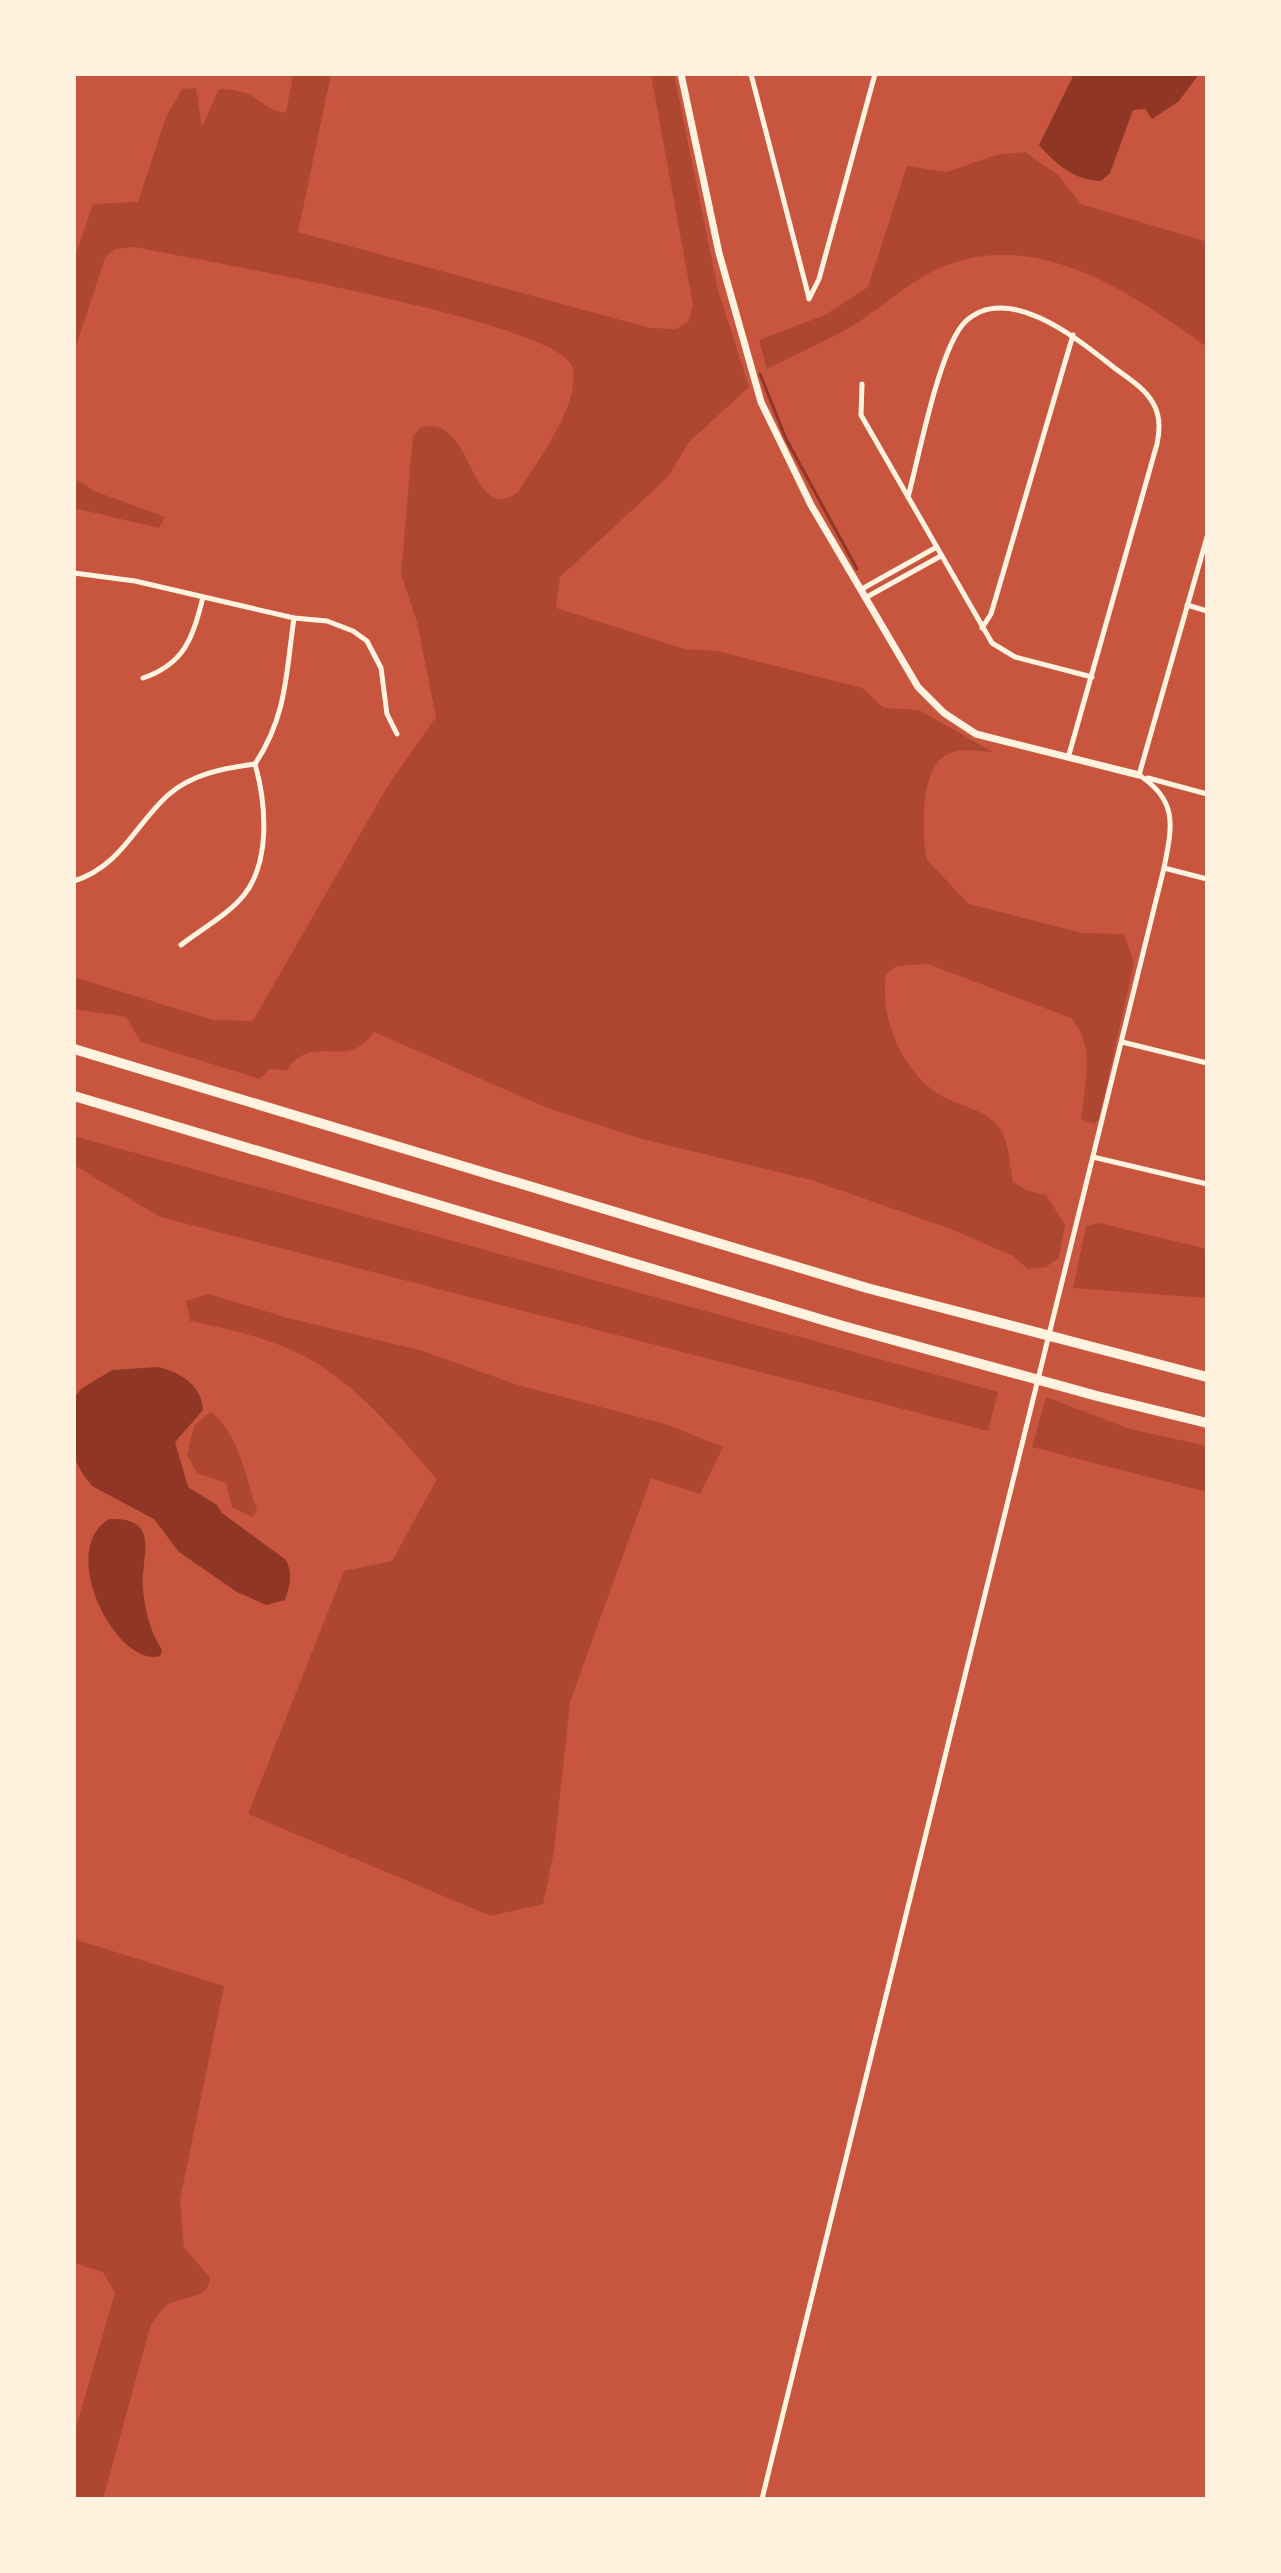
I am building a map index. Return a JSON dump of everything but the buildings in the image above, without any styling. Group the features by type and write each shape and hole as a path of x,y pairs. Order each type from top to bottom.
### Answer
{"highway":[{"path":"74,1049 867,1288 1207,1377"},
{"path":"74,1096 873,1335 1207,1423"}],"street":[{"path":"681,74 719,253 761,402 811,505 918,687 944,713 976,734 1207,794"},
{"path":"751,74 809,299 819,279 875,74"},
{"path":"908,497 949,346 966,321 984,312 1010,310 1056,323 1140,387 1156,412 1160,422 1157,444 1068,759"},
{"path":"982,628 991,614 1073,335"},
{"path":"862,384 861,415 982,628 1001,651 1092,677"},
{"path":"1139,775 1207,537"},
{"path":"860,590 935,548"},
{"path":"865,598 939,557"},
{"path":"74,573 111,576 294,618 327,621 353,631 367,641 381,668 387,714 397,734"},
{"path":"143,678 159,673 185,653 193,639 203,597"},
{"path":"1187,605 1207,611"},
{"path":"181,945 228,910 253,881 262,837 263,807 255,764 272,737 282,706 294,618"},
{"path":"74,881 103,869 116,858 168,795 196,777 255,764"},
{"path":"762,2499 1164,868 1171,822 1169,810 1161,792 1139,775"},
{"path":"1164,868 1207,879"},
{"path":"1122,1042 1207,1063"},
{"path":"1093,1157 1207,1184"}],"shaded area":[{"path":"293,74 331,74 298,232 650,328 676,329 689,321 693,305 651,74 674,74 718,290 749,387 688,443 669,476 560,577 556,608 685,649 717,651 862,688 884,708 919,710 993,752 955,752 943,757 936,765 924,806 927,860 969,904 1082,933 1124,934 1134,963 1099,1119 1094,1124 1081,1119 1086,1053 1079,1029 1071,1018 928,964 897,966 886,974 886,1009 897,1043 916,1074 942,1096 985,1115 996,1124 1006,1144 1013,1182 1028,1191 1046,1195 1065,1225 1059,1258 1046,1267 1028,1269 1013,1256 951,1229 811,1180 642,1139 550,1109 374,1032 352,1050 308,1053 287,1070 270,1069 260,1079 141,1042 126,1017 74,1009 74,977 213,1020 253,1021 387,787 436,717 417,622 401,574 413,436 420,428 438,427 451,436 480,483 490,495 502,499 518,492 556,431 571,396 574,380 572,366 551,348 505,330 370,294 135,247 115,249 105,258 74,352 74,259 93,204 138,202 166,117 182,89 196,88 202,127 219,89 243,92 276,111 286,113"},
{"path":"1074,74 1199,74 1179,101 1152,119 1145,109 1133,110 1110,173 1101,181 1082,178 1067,170 1039,145"},
{"path":"1025,152 1058,175 1081,204 1207,242 1207,347 1145,305 1078,270 1044,259 1008,255 972,258 935,270 854,325 767,369 759,340 825,315 868,287 907,166 947,172 996,155"},
{"path":"74,478 94,491 165,517 159,528 74,508"},
{"path":"74,1136 998,1392 988,1431 160,1217 74,1165"},
{"path":"1099,1223 1207,1249 1207,1298 1073,1288 1086,1226"},
{"path":"209,1294 288,1318 423,1351 518,1385 665,1424 723,1447 700,1494 651,1478 570,1702 554,1851 543,1904 491,1916 248,1814 344,1571 392,1561 437,1479 367,1403 318,1364 272,1342 190,1321 186,1301"},
{"path":"158,1367 188,1381 202,1401 203,1410 175,1442 188,1487 217,1505 222,1513 286,1560 290,1580 285,1600 266,1605 237,1592 179,1552 154,1519 92,1486 82,1473 74,1457 74,1398 81,1389 112,1370"},
{"path":"1046,1397 1130,1429 1207,1446 1207,1492 1032,1447"},
{"path":"211,1411 235,1444 257,1511 252,1517 232,1507 226,1483 197,1473 187,1455 194,1426"},
{"path":"109,1519 126,1520 143,1532 144,1597 151,1629 162,1650 160,1656 143,1655 126,1644 98,1604 91,1580 89,1556 94,1535"},
{"path":"74,1939 224,1986 180,2200 184,2248 210,2277 209,2284 201,2293 166,2306 151,2324 103,2499 74,2499 74,2434 115,2293 103,2272 74,2263"}],"waterway":[{"path":"760,374 786,439 857,569"}]}
